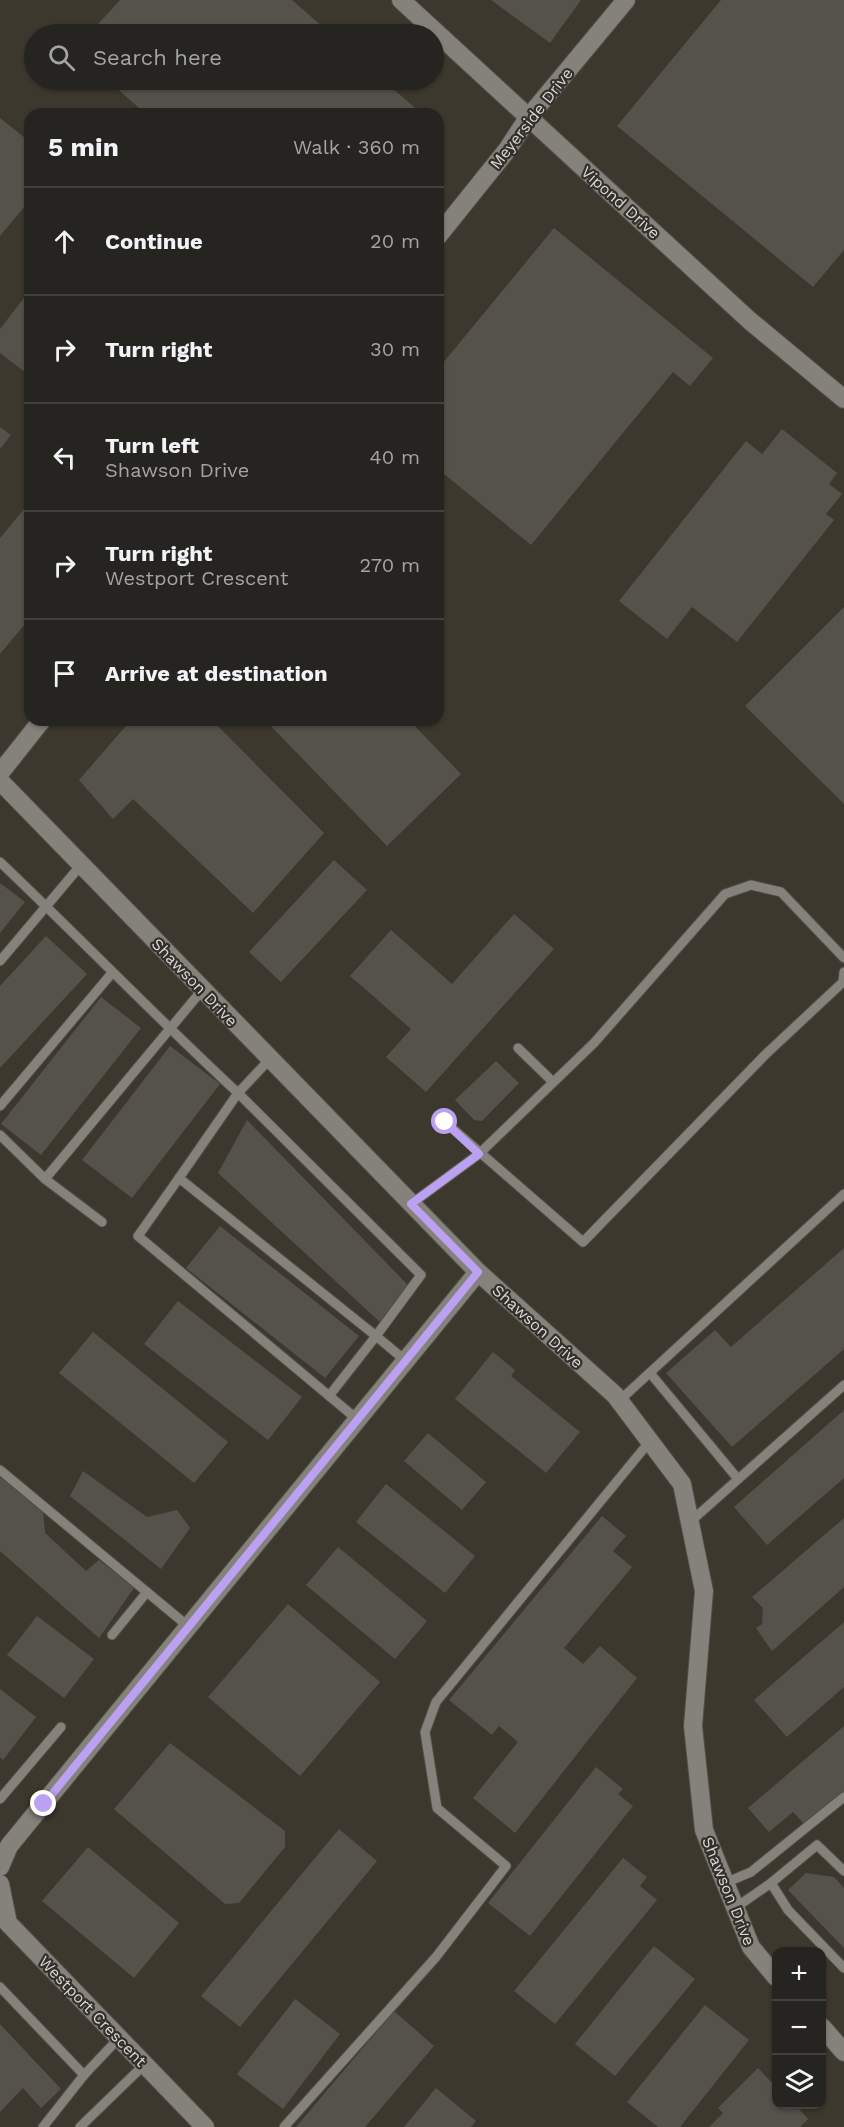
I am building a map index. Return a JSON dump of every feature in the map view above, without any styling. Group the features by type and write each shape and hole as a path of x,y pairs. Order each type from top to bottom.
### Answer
{"street":[{"name":"Vipond Drive","path":"401,0 427,24"},
{"name":"Meyerside Drive","path":"444,229 507,150 528,118 626,0"},
{"name":"Vipond Drive","path":"444,40 749,320 844,399"},
{"path":"0,773 37,726"},
{"name":"Shawson Drive","path":"0,782 478,1272 619,1401 682,1484 704,1591 693,1726 704,1830 751,1947 772,1971"},
{"path":"0,1866 9,1846 478,1272"},
{"name":"Westport Crescent","path":"0,1884 4,1928 119,2038 205,2127"},
{"path":"826,2032 844,2052"}],"lane":[{"path":"0,862 421,1275 328,1396"},
{"path":"0,961 81,865"},
{"path":"411,1204 479,1154 594,1043 725,894 751,885 781,892 844,958"},
{"path":"445,1122 479,1154 584,1242 766,1054 843,982 844,972"},
{"path":"0,1106 112,973"},
{"path":"45,1179 202,989"},
{"path":"518,1048 554,1082"},
{"path":"269,1060 238,1094 138,1236 358,1420"},
{"path":"0,1135 45,1179 102,1222"},
{"path":"179,1178 406,1361"},
{"path":"619,1401 844,1194"},
{"path":"650,1373 738,1479"},
{"path":"690,1522 844,1384"},
{"path":"284,2127 430,1965 506,1866 437,1808 425,1732 436,1702 650,1442"},
{"path":"0,1470 189,1627"},
{"path":"112,1635 147,1592"},
{"path":"0,1799 61,1727"},
{"path":"725,1883 751,1872 844,1797"},
{"path":"735,1908 771,1883 817,1845 844,1871"},
{"path":"771,1883 788,1910 844,1968"},
{"path":"0,1987 84,2074"},
{"path":"43,2127 84,2074 119,2038"},
{"path":"80,2127 145,2064"}],"shaded area":[{"path":"0,0 844,0 844,2127 0,2127"}],"building":[{"path":"120,0 292,0 320,24 98,24"},
{"path":"491,0 581,0 550,43"},
{"path":"721,0 844,0 844,250 813,287 617,126"},
{"path":"118,90 394,90 415,108 139,108"},
{"path":"0,118 24,137 24,207 0,236"},
{"path":"554,228 713,358 690,386 673,372 531,545 444,474 444,362"},
{"path":"24,298 24,371 0,353 0,329"},
{"path":"0,427 11,435 0,449"},
{"path":"782,429 837,473 829,484 842,494 826,514 834,520 737,642 692,607 667,639 619,601 746,441 762,454"},
{"path":"24,509 24,625 0,654 0,538"},
{"path":"844,607 844,804 745,706"},
{"path":"126,726 218,726 324,833 253,913 133,799 113,819 79,780"},
{"path":"271,726 415,726 461,774 387,846"},
{"path":"334,860 367,890 281,982 249,952"},
{"path":"0,883 25,902 0,933"},
{"path":"514,914 554,949 426,1092 386,1057 411,1029 350,976 391,930 452,984"},
{"path":"46,936 87,974 0,1068 0,986"},
{"path":"101,997 141,1028 41,1155 1,1124"},
{"path":"170,1046 220,1084 132,1198 82,1160"},
{"path":"496,1061 519,1083 482,1121 474,1120 455,1100"},
{"path":"247,1120 408,1285 381,1323 218,1173"},
{"path":"220,1226 359,1336 325,1378 186,1268"},
{"path":"844,1248 844,1349 732,1447 666,1373 715,1330 731,1347"},
{"path":"178,1301 302,1397 268,1440 144,1344"},
{"path":"93,1332 228,1442 194,1483 59,1373"},
{"path":"493,1352 515,1370 511,1376 580,1432 546,1473 455,1399"},
{"path":"844,1410 844,1478 767,1545 734,1507"},
{"path":"428,1433 486,1482 462,1510 404,1461"},
{"path":"83,1471 147,1517 177,1510 190,1528 161,1569 70,1496"},
{"path":"0,1477 43,1510 45,1533 86,1571 99,1560 134,1588 99,1638 0,1551"},
{"path":"386,1484 475,1556 445,1593 356,1522"},
{"path":"602,1516 626,1536 613,1551 632,1567 564,1648 583,1664 600,1646 637,1678 515,1833 473,1798 518,1742 499,1726 492,1735 449,1700"},
{"path":"844,1518 844,1587 772,1651 756,1628 762,1624 763,1608 752,1597"},
{"path":"338,1547 427,1621 395,1659 306,1585"},
{"path":"288,1604 380,1682 300,1776 208,1697"},
{"path":"37,1616 94,1659 64,1698 7,1655"},
{"path":"844,1622 844,1687 787,1737 754,1700"},
{"path":"0,1689 36,1717 3,1760 0,1757"},
{"path":"844,1726 844,1792 805,1825 793,1812 769,1832 748,1808"},
{"path":"170,1743 285,1831 285,1847 239,1903 225,1904 114,1809"},
{"path":"596,1767 623,1789 618,1794 633,1806 530,1936 488,1903"},
{"path":"339,1829 377,1861 240,2027 201,1996"},
{"path":"88,1847 179,1923 134,1978 42,1901"},
{"path":"623,1858 647,1877 640,1886 657,1900 555,2024 514,1991"},
{"path":"806,1873 834,1877 844,1888 844,1948 788,1890"},
{"path":"654,1946 695,1979 615,2076 575,2044"},
{"path":"295,1999 340,2034 283,2109 237,2074"},
{"path":"705,2005 749,2040 680,2127 658,2127 627,2102"},
{"path":"394,2011 434,2046 365,2127 296,2127"},
{"path":"0,2024 61,2089 41,2108 23,2088 0,2112"},
{"path":"758,2068 772,2083 772,2109 799,2109 808,2119 800,2127 709,2127 723,2113 718,2108"},
{"path":"436,2088 476,2121 471,2127 404,2127"}],"route":[{"path":"44,1804 478,1272 411,1204 479,1154 445,1122"}]}
